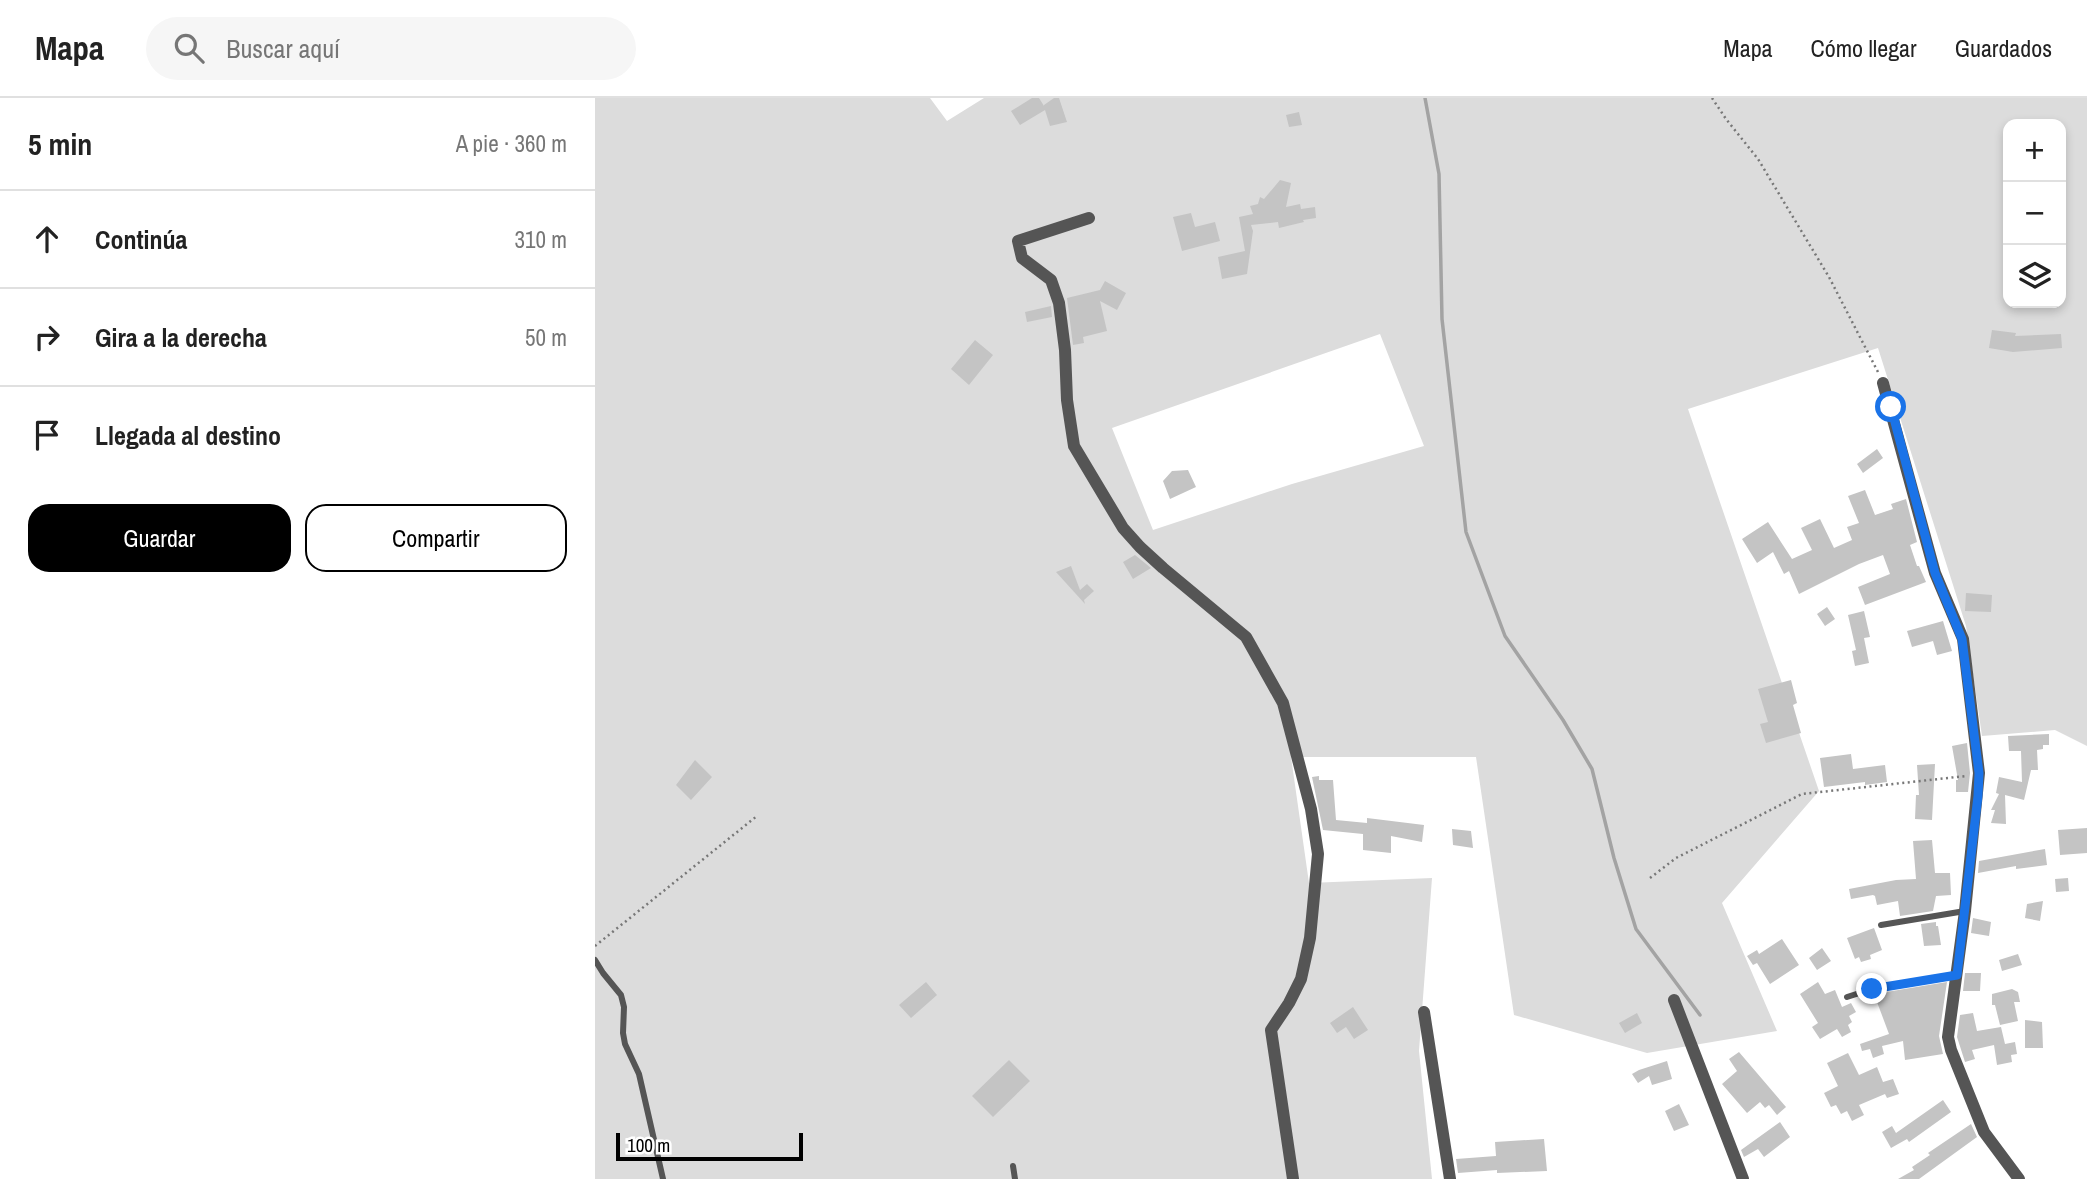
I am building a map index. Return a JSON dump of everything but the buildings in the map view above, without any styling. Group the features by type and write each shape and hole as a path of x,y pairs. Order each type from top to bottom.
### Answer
{"street":[{"path":"1089,218 1018,241 1022,258 1051,281 1059,303 1065,350 1067,400 1075,446 1123,528 1140,547 1246,637 1283,703 1311,809 1318,854 1310,937 1301,979 1271,1030 1293,1179"},
{"path":"1883,383 1935,573 1962,639 1979,773 1965,911 1948,1037 1984,1132 2019,1179"},
{"path":"1674,1000 1743,1179"},
{"path":"1425,1012 1450,1179"}],"lane":[{"path":"1881,925 1965,911"},
{"path":"595,961 621,995 625,1044 639,1074 663,1179"},
{"path":"1847,997 1872,989 1957,975"},
{"path":"1013,1166 1015,1179"}],"path":[{"path":"1712,98 1758,159 1822,265 1883,383"},
{"path":"1650,878 1675,858 1802,794 1979,773"},
{"path":"595,946 757,816"}],"shaded area":[{"path":"595,98 930,98 947,121 984,98 2087,98 2087,746 2055,730 1982,736 1966,626 1878,348 1688,409 1819,791 1722,903 1777,1031 1647,1053 1514,1015 1476,757 1291,757 1309,883 1432,878 1419,1051 1432,1179 595,1179","holes":["1380,334 1424,446 1292,484 1153,530 1112,428"]}],"waterway":[{"path":"1425,98 1439,174 1442,319 1466,532 1505,636 1563,720 1592,769 1614,858 1636,929 1700,1015"}],"route":[{"path":"1872,989 1957,975 1979,773 1962,639 1935,573 1891,407"}]}
